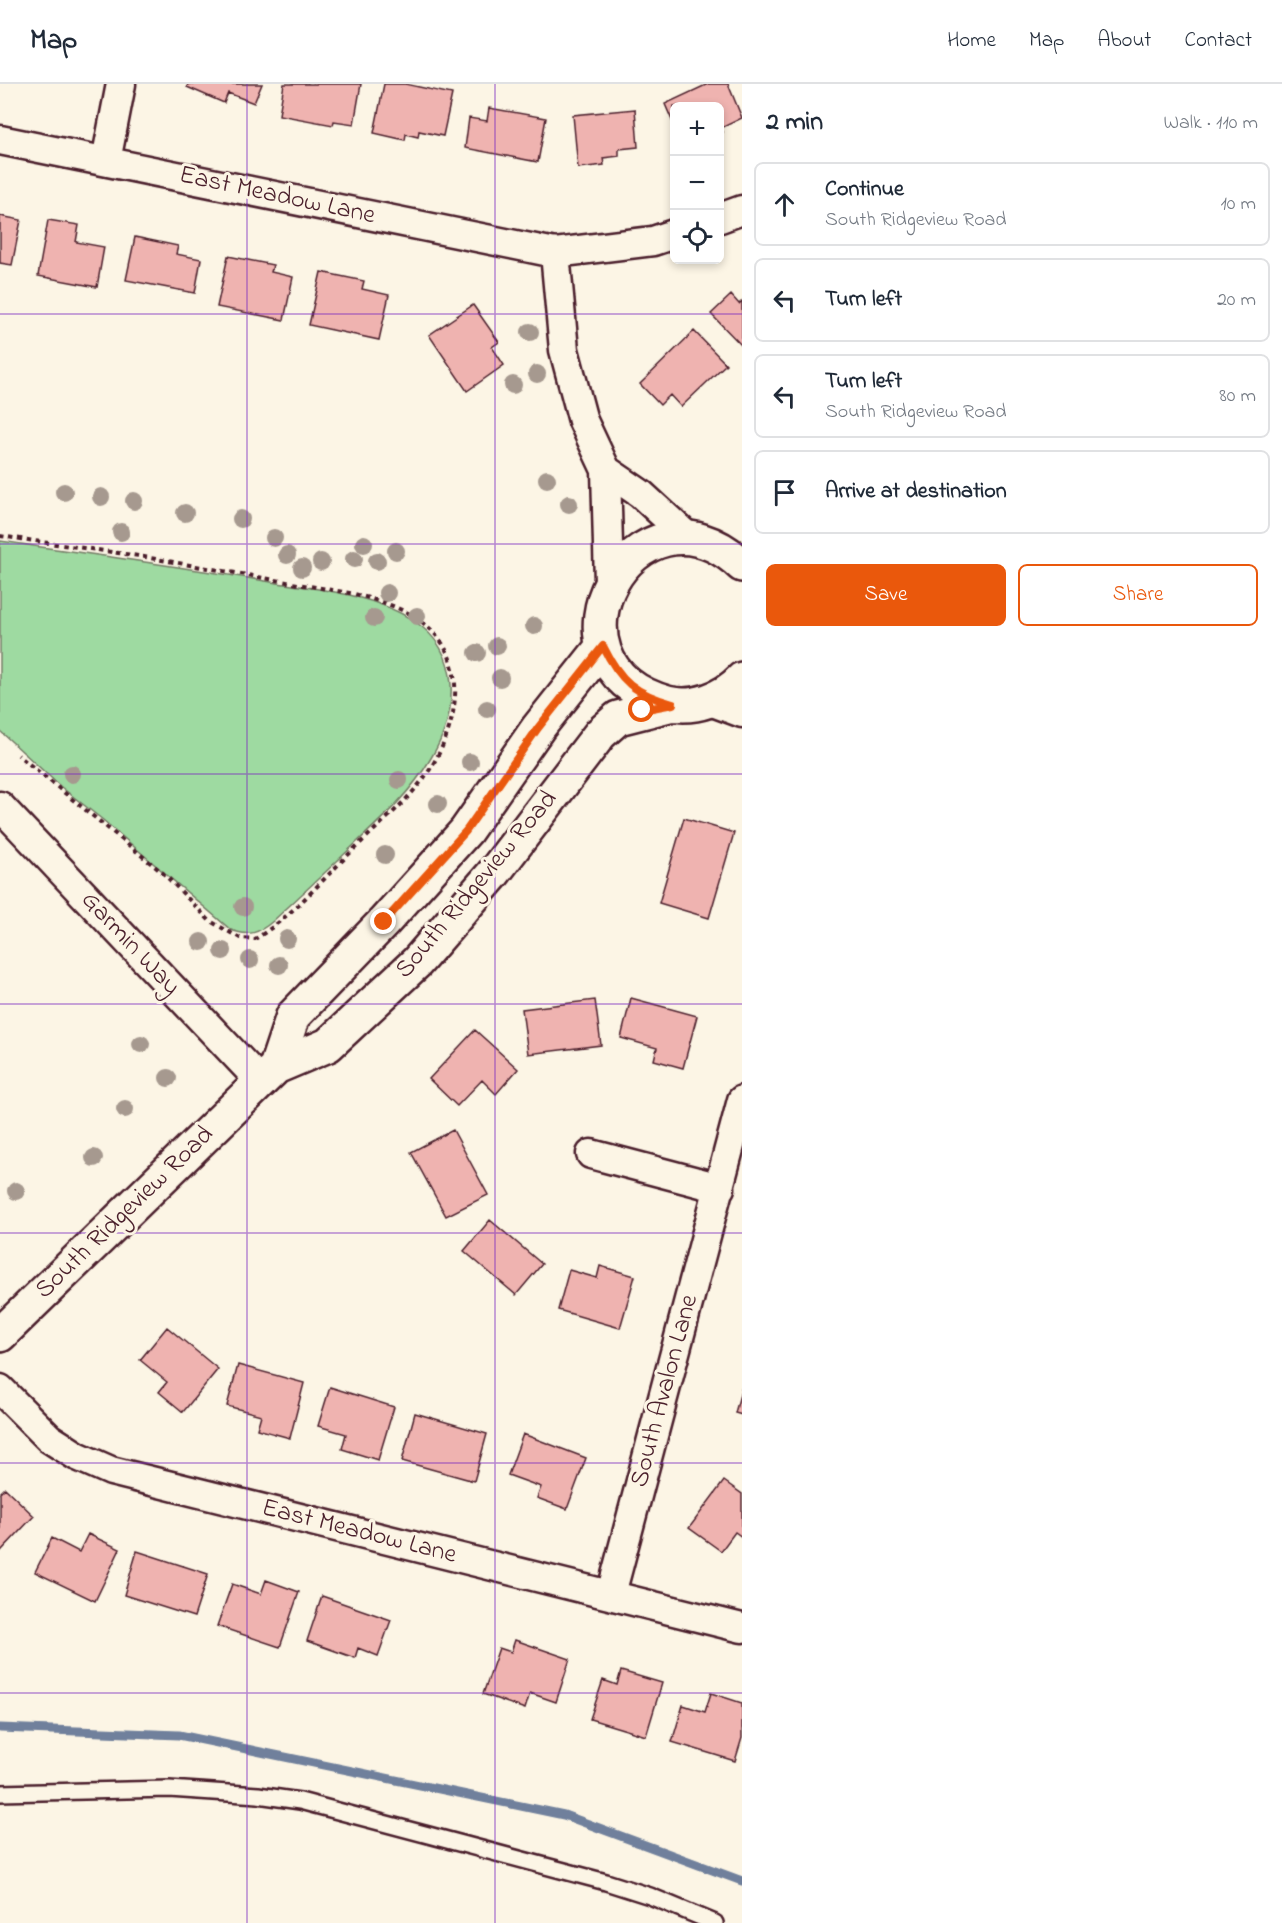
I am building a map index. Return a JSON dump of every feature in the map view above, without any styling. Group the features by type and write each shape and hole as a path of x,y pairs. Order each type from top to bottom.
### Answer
{"main road":[{"path":"737,556 710,543 690,539 670,539 651,545 633,555 618,569 609,583 601,605 600,626 603,646 614,667 630,685 650,698 673,704 710,701 735,686 742,679"},
{"name":"South Ridgeview Road","path":"268,1074 293,1016 384,922 466,831 538,728 603,646"},
{"name":"South Ridgeview Road","path":"0,1335 268,1074 328,1045 417,962 493,874 600,734 618,718 673,704"}],"street":[{"path":"106,161 121,84"},
{"name":"East Meadow Lane","path":"0,140 555,253 653,241 670,236"},
{"path":"724,217 742,210"},
{"path":"555,253 564,350 583,422 606,470 609,583"},
{"path":"606,470 641,494 690,539"},
{"path":"710,701 742,713"},
{"name":"Garmin Way","path":"0,806 268,1074"},
{"name":"South Avalon Lane","path":"611,1594 742,1100"},
{"path":"591,1154 720,1188"},
{"name":"East Meadow Lane","path":"0,1389 49,1438 77,1456 111,1471 742,1628"}],"lane":[{"path":"0,1793 169,1789 300,1801 606,1882 650,1896 715,1923"}],"path":[{"path":"0,536 139,556 355,594 387,603 424,623 439,639 448,655 455,691 450,729 423,780 296,906 255,939 240,938 210,921 163,873 18,755"}],"green space":[{"path":"0,541 342,593 398,612 430,634 441,650 448,667 451,685 450,703 447,722 440,741 415,782 397,803 273,921 254,933 231,930 61,787 0,731"}],"building":[{"path":"188,84 262,84 254,103 228,93 224,103 187,87"},
{"path":"284,84 361,84 354,124 334,121 333,125 279,115"},
{"path":"384,84 405,84 452,94 443,136 419,131 418,137 406,134 405,140 374,133"},
{"path":"708,84 728,84 742,118 724,127 724,102 670,102 670,116 665,104"},
{"path":"489,108 546,118 538,162 465,148 469,118 487,121"},
{"path":"635,109 638,147 619,149 619,156 603,158 604,165 578,168 573,115"},
{"path":"0,216 21,220 12,265 0,263"},
{"path":"48,220 79,225 76,242 104,247 97,287 38,276"},
{"path":"135,237 178,246 176,254 201,259 195,293 126,280"},
{"path":"228,256 273,265 271,272 293,277 284,320 217,307"},
{"path":"321,272 364,281 362,289 389,295 379,340 309,325"},
{"path":"731,295 739,304 742,301 742,346 711,314"},
{"path":"473,305 499,342 492,347 504,365 467,391 429,335"},
{"path":"694,331 726,364 681,407 670,395 660,405 640,384"},
{"path":"684,818 734,833 709,918 659,903"},
{"path":"631,998 697,1016 683,1068 654,1060 657,1048 621,1038"},
{"path":"595,1000 601,1045 528,1054 522,1009"},
{"path":"475,1030 518,1069 496,1094 482,1080 457,1106 429,1079"},
{"path":"453,1130 488,1195 446,1216 411,1152"},
{"path":"490,1220 542,1264 516,1295 464,1251"},
{"path":"600,1266 635,1276 620,1328 558,1310 569,1270 597,1278"},
{"path":"167,1327 218,1369 183,1412 159,1392 167,1382 140,1360"},
{"path":"238,1365 304,1383 290,1438 257,1429 261,1415 227,1406"},
{"path":"330,1387 394,1407 378,1460 342,1449 346,1434 318,1426"},
{"path":"742,1387 742,1415 735,1413"},
{"path":"415,1413 487,1434 474,1481 402,1461"},
{"path":"523,1434 586,1458 567,1509 537,1498 541,1487 508,1475"},
{"path":"724,1481 742,1494 742,1537 735,1532 721,1551 689,1528"},
{"path":"5,1488 34,1516 0,1552 0,1493"},
{"path":"88,1534 120,1549 95,1601 35,1572 52,1538 79,1552"},
{"path":"137,1551 208,1574 194,1617 124,1595"},
{"path":"266,1580 299,1592 280,1647 217,1626 232,1584 261,1594"},
{"path":"322,1596 391,1620 378,1656 358,1648 355,1658 307,1641"},
{"path":"515,1640 570,1659 556,1702 530,1693 525,1709 483,1694 499,1648 511,1652"},
{"path":"621,1671 662,1683 646,1736 590,1719 603,1680 617,1685"},
{"path":"711,1693 742,1703 742,1738 735,1761 672,1742 683,1705 705,1712"}],"waterway":[{"path":"0,1728 179,1735 564,1815 742,1881"}],"route":[{"path":"384,922 466,831 538,728 603,646 614,667 630,685 650,698 673,704 642,710"}]}
